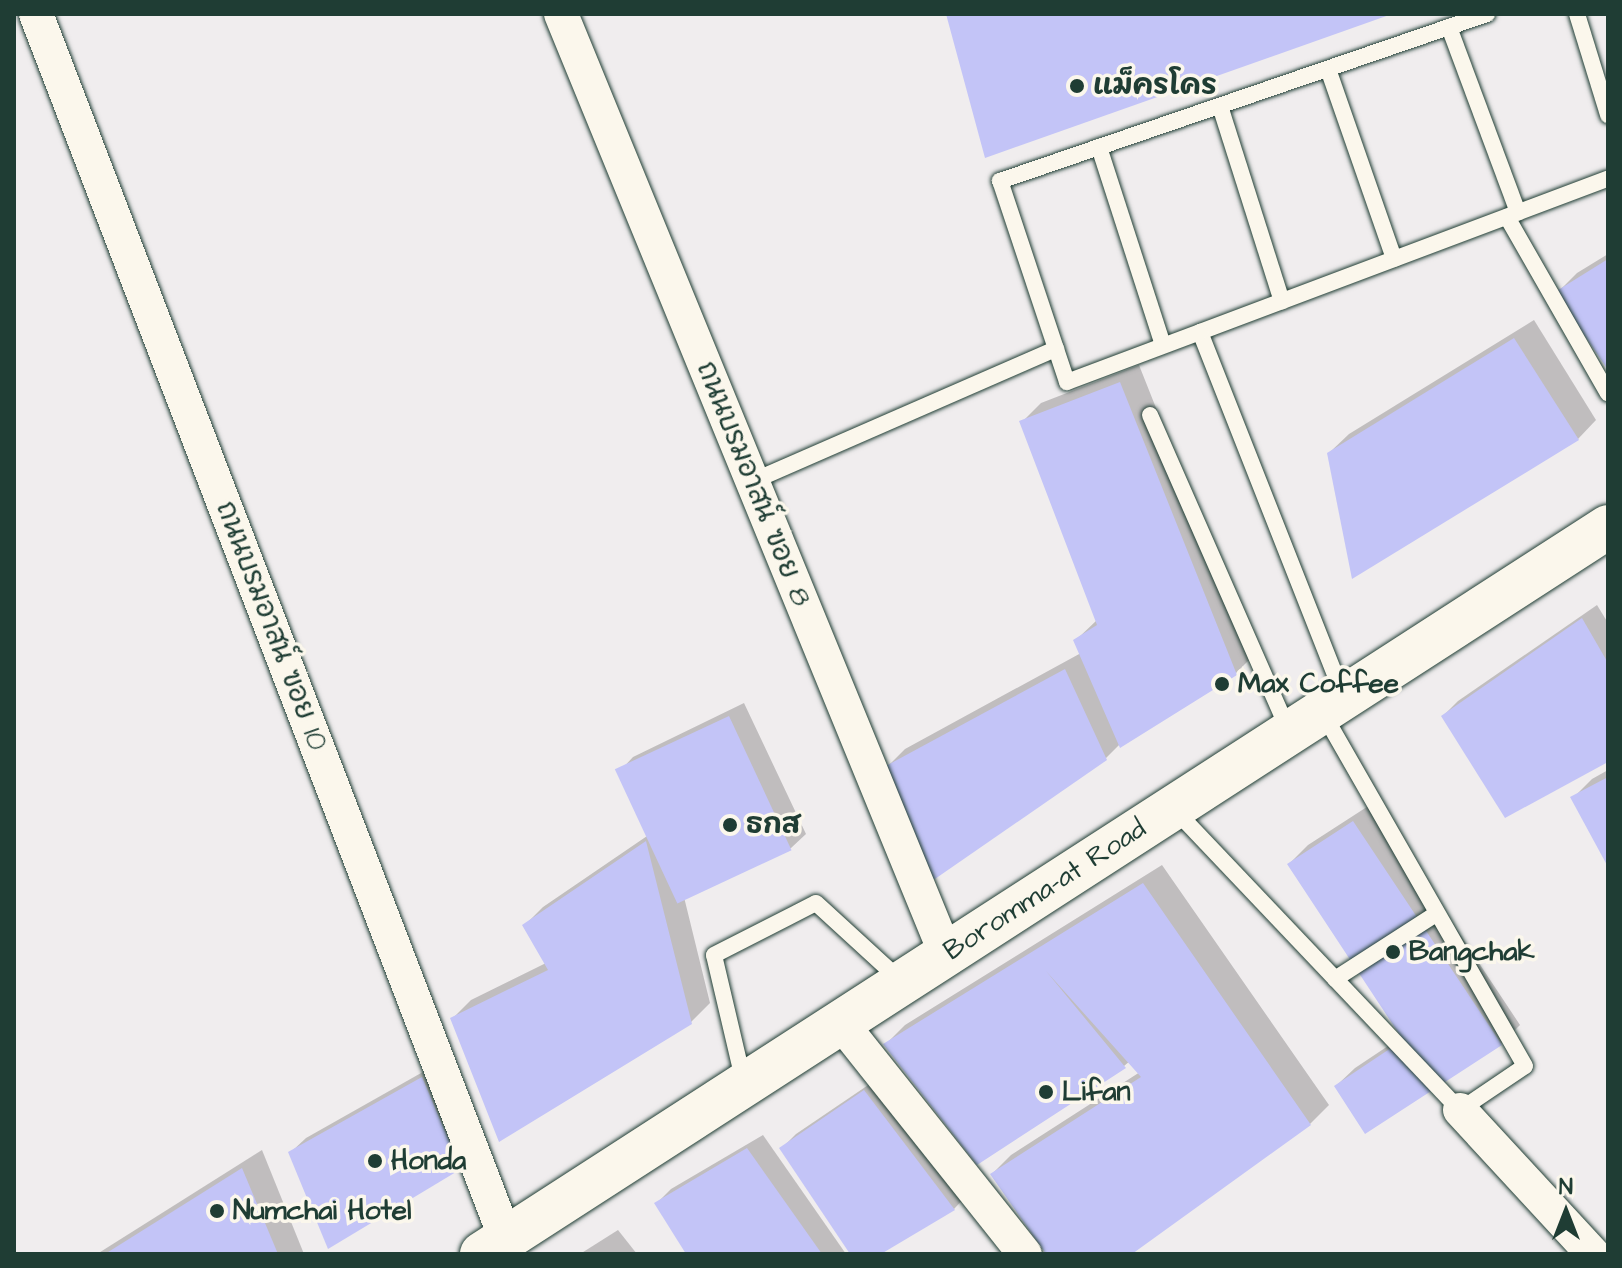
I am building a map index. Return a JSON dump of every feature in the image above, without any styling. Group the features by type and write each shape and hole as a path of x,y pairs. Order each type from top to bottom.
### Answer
{"main road":[{"name":"Boromma-at Road","path":"494,1246 1318,714 1605,537"}],"street":[{"name":"ถนนบรมอาสน์ ฃอย 10","path":"36,14 494,1246"},
{"name":"ถนนบรมอาสน์ ฃอย 8","path":"561,14 946,954"},
{"path":"841,1023 1025,1254"},
{"path":"1460,1110 1593,1254"}],"lane":[{"path":"1487,14 1000,181 1067,382 1608,179"},
{"path":"1577,14 1608,115"},
{"path":"1449,27 1513,215 1608,393"},
{"path":"1328,69 1394,259"},
{"path":"1220,106 1282,301"},
{"path":"1099,147 1163,345"},
{"path":"1200,332 1318,714"},
{"path":"751,482 1056,349"},
{"path":"1150,415 1318,714 1525,1066 1460,1110 1173,808"},
{"path":"744,1085 714,955 816,903 902,982"},
{"path":"1335,979 1436,914"}],"building":[{"name":"แม็ครโคร","path":"946,14 1392,14 985,158"},
{"path":"1608,259 1608,370 1555,292"},
{"path":"1514,338 1579,440 1352,579 1327,453"},
{"path":"1120,382 1237,675 1120,748 1073,640 1097,625 1019,421"},
{"path":"1582,618 1608,663 1608,762 1505,818 1441,716"},
{"path":"1065,669 1107,760 932,881 884,767"},
{"path":"729,716 792,850 677,903 615,769"},
{"path":"1608,777 1608,867 1570,797"},
{"name":"Bangchak","path":"1353,821 1502,1045 1365,1134 1334,1086 1403,1040 1287,864"},
{"path":"646,841 692,1024 499,1142 450,1018 548,970 522,925"},
{"path":"1143,883 1311,1125 1132,1254 1046,1254 990,1174 1141,1077 1046,971 1126,1068 977,1165 883,1044"},
{"name":"Honda","path":"422,1077 461,1169 328,1249 288,1152"},
{"path":"864,1090 955,1210 881,1254 850,1254 779,1148"},
{"path":"747,1148 822,1254 686,1254 654,1203"},
{"name":"Numchai Hotel","path":"242,1168 278,1254 105,1254"}],"place":[{"name":"แม็ครโคร","path":"1077,86"},
{"name":"Max Coffee","path":"1222,684"},
{"name":"ธกส","path":"730,825"},
{"name":"Bangchak","path":"1393,952"},
{"name":"Lifan","path":"1046,1092"},
{"name":"Honda","path":"375,1161"},
{"name":"Numchai Hotel","path":"217,1211"}]}
